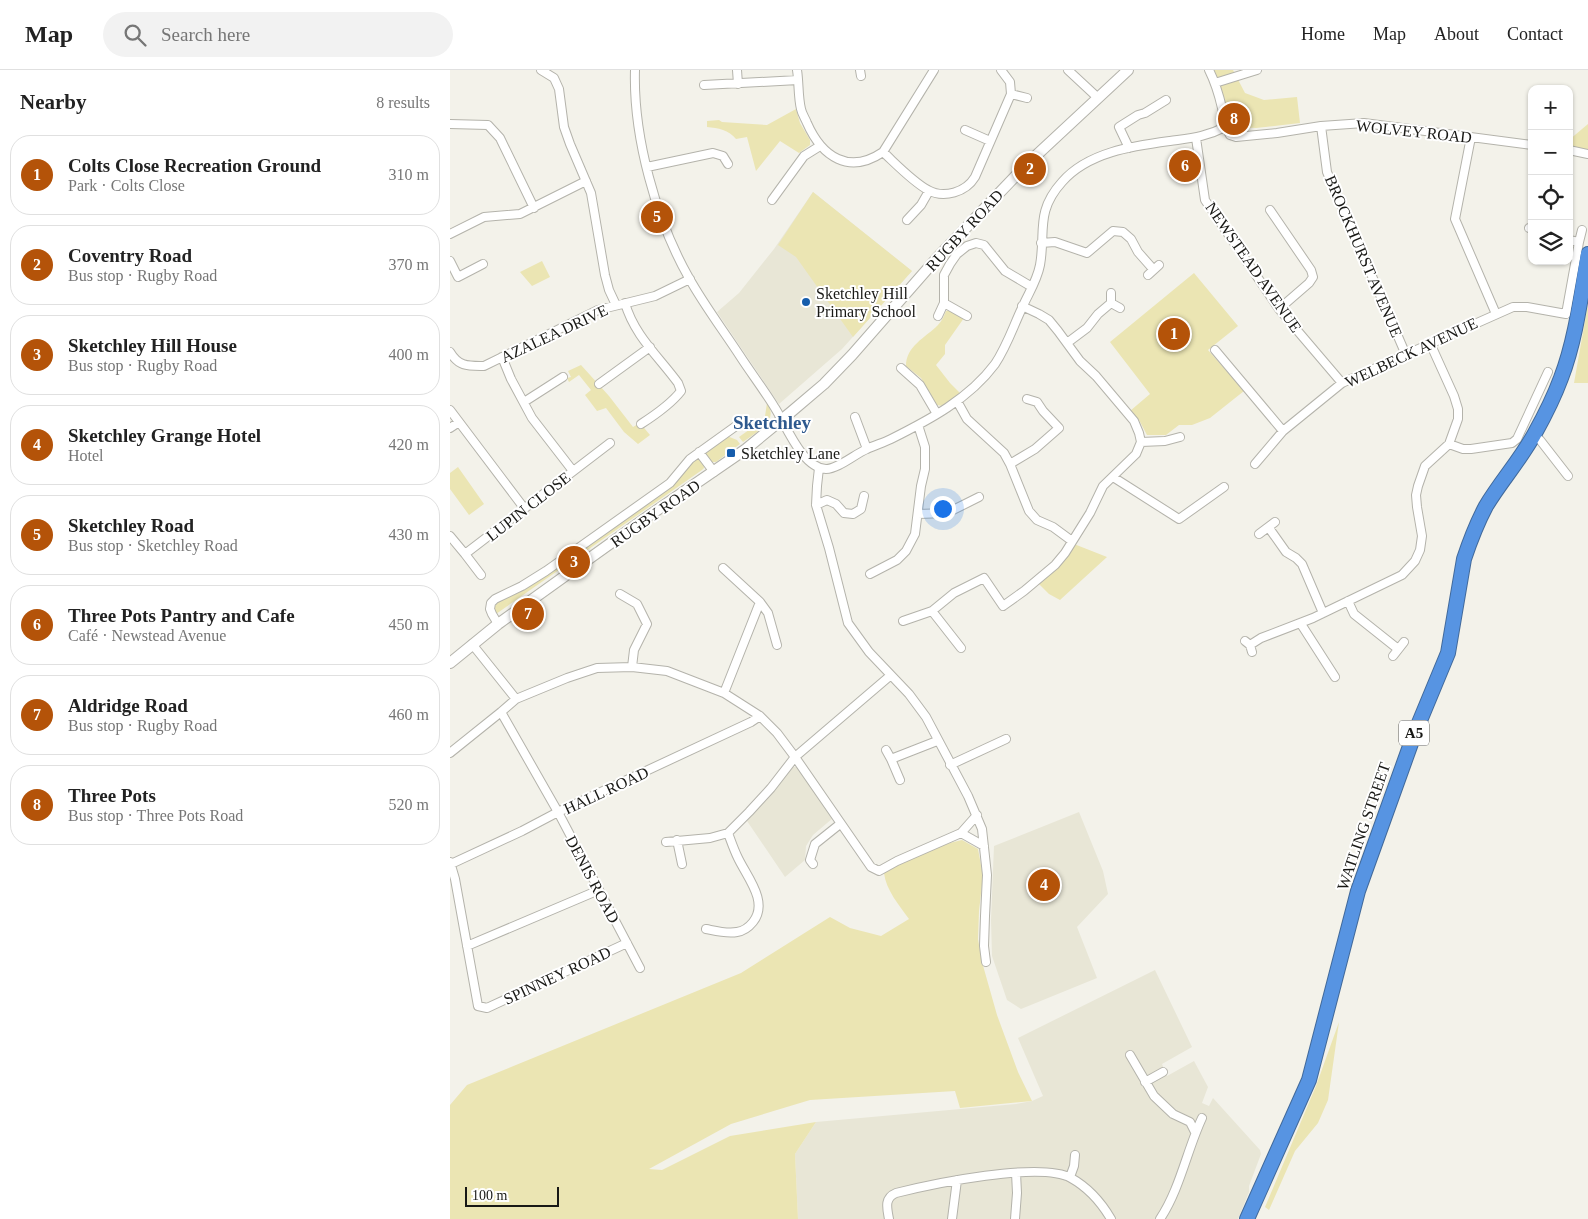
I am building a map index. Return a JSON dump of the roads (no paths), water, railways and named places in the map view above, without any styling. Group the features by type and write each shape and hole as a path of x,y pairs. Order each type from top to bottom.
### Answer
{"highway":[{"name":"WATLING STREET","path":"1247,1219 1308,1080 1358,891 1414,735 1448,653 1468,545 1487,505 1534,435 1562,377 1569,353 1588,254"}],"main road":[{"name":"RUGBY ROAD","path":"450,662 498,624 650,515 714,472 782,420 829,378 937,258 1027,164 1128,70"}],"street":[{"path":"541,70 554,78 559,89 564,127 591,193 596,230 602,251 604,275 616,305"},
{"path":"635,70 636,112 640,138 647,167 671,240 690,279 775,408 801,452 819,468 830,468 918,425 957,401 979,382 995,363 1008,341 1040,268 1042,225 1045,212 1055,191 1075,170 1096,158 1129,148 1196,138 1212,134 1225,127 1224,113 1216,83 1209,70"},
{"path":"737,70 738,84"},
{"path":"797,70 801,109 811,133 820,146 829,154 842,161 859,162 874,158 884,152 934,70"},
{"path":"884,152 901,169 929,190 949,194 964,189 971,184 1011,94 1010,82 1001,70"},
{"path":"1068,70 1097,97"},
{"path":"1216,83 1257,70"},
{"path":"704,85 798,80"},
{"path":"1011,94 1028,98"},
{"path":"1129,148 1119,127 1166,100"},
{"name":"WOLVEY ROAD","path":"1225,127 1230,135 1236,137 1321,126 1364,123 1528,144"},
{"path":"450,124 488,125 500,138 534,208"},
{"name":"BROCKHURST AVENUE","path":"1321,126 1327,172 1406,354"},
{"path":"965,130 990,142"},
{"path":"1471,137 1455,219 1496,314"},
{"name":"NEWSTEAD AVENUE","path":"1196,138 1205,200 1279,309 1342,383"},
{"path":"772,200 804,156 820,146"},
{"path":"1573,151 1588,154"},
{"path":"647,167 714,153 723,156 728,164"},
{"path":"450,234 484,218 520,214 586,182"},
{"path":"907,220 921,205 929,190"},
{"path":"1279,309 1310,284 1313,277 1311,270 1272,213 1280,209"},
{"path":"1573,241 1579,242 1582,230"},
{"path":"1041,243 1055,242 1087,253 1113,231 1123,232 1146,263 1154,270"},
{"name":"WELBECK AVENUE","path":"1255,464 1283,430 1342,383 1513,307 1566,314 1579,242"},
{"path":"938,316 944,303 944,275 957,254 976,243 984,245 1005,271 1032,287"},
{"path":"450,261 458,277 483,264"},
{"name":"AZALEA DRIVE","path":"451,356 458,362 468,366 484,366 598,310 656,296 690,279"},
{"path":"1067,343 1087,328 1098,314 1111,303 1111,293"},
{"path":"625,303 635,329 678,383 681,391 641,424"},
{"path":"944,303 967,316"},
{"path":"1111,303 1120,308"},
{"path":"903,621 932,610 954,593 984,578 1003,606 1024,591 1054,565 1090,513 1103,486 1136,454 1141,442 1134,421 1096,376 1080,361 1049,320 1022,306"},
{"path":"1249,646 1261,638 1300,624 1402,575 1415,561 1420,550 1422,536 1416,495 1418,486 1425,466 1450,444 1458,419 1458,409 1454,396 1430,343"},
{"path":"599,384 650,347"},
{"path":"1215,350 1283,430"},
{"path":"502,357 511,379 532,418 573,471"},
{"path":"901,368 920,385 937,414"},
{"path":"1450,444 1472,450 1512,443 1517,439 1543,376"},
{"path":"524,402 563,377"},
{"path":"1010,464 1035,449 1059,428 1037,402 1027,399"},
{"path":"957,401 967,418 1004,453 1029,511 1037,520 1053,527 1072,541"},
{"path":"450,410 524,508"},
{"path":"855,417 868,448"},
{"path":"450,428 459,422"},
{"path":"870,574 897,560 906,551 915,534 925,469 925,448 918,425"},
{"name":"RUGBY ROAD","path":"498,624 490,608 491,603 546,571 670,484 690,459 735,430"},
{"path":"1534,435 1568,476"},
{"path":"1141,442 1165,441 1180,437"},
{"name":"LUPIN CLOSE","path":"465,554 573,471 604,452 610,443"},
{"name":"RUGBY ROAD","path":"699,452 714,472"},
{"path":"819,468 816,486 816,505 848,623 869,652 910,694 926,717 968,796 982,829 987,875 984,925 986,962"},
{"path":"1113,477 1179,519 1224,487"},
{"path":"816,505 827,500 836,504 844,513 853,514 862,509 864,496"},
{"path":"918,514 947,513 978,497"},
{"path":"1259,534 1275,522"},
{"path":"1269,528 1286,552 1302,564 1324,613"},
{"path":"450,536 481,575"},
{"path":"723,568 739,580 768,613 777,645"},
{"path":"620,594 638,604 647,624 634,650 632,667"},
{"path":"1348,601 1354,614 1398,649"},
{"path":"724,693 760,602"},
{"path":"932,610 961,648"},
{"path":"1300,624 1335,677"},
{"path":"1392,656 1404,642"},
{"path":"472,644 516,699"},
{"path":"450,752 516,699 597,668 632,667 667,671 724,693 760,716 777,733 871,867 879,872 897,861 961,833 976,814"},
{"path":"666,842 710,838 728,832 771,788 794,757 891,676"},
{"name":"DENIS ROAD","path":"501,712 558,812 640,968"},
{"name":"HALL ROAD","path":"450,863 522,831 760,716"},
{"path":"950,765 1006,739"},
{"path":"890,759 938,741"},
{"path":"886,750 900,780"},
{"path":"813,864 810,860 815,844 840,824"},
{"path":"706,929 731,933 739,932 752,924 758,915 760,905 728,832"},
{"path":"961,833 984,846"},
{"path":"677,840 682,864"},
{"path":"450,863 468,946 600,890"},
{"name":"SPINNEY ROAD","path":"468,946 478,1006 486,1008 627,943"},
{"path":"1130,1055 1159,1102 1173,1114 1190,1122 1195,1132"},
{"path":"1145,1082 1162,1072"},
{"path":"1160,1219 1169,1205 1195,1132 1202,1118"},
{"path":"1070,1177 1075,1155"},
{"path":"889,1219 887,1200 890,1195 956,1180 1037,1171 1070,1177 1095,1195 1111,1219"},
{"path":"1015,1219 1016,1173"},
{"path":"952,1219 956,1180"}],"place":[{"name":"Three Pots","path":"1234,119"},
{"name":"Three Pots Pantry and Cafe","path":"1185,166"},
{"name":"Coventry Road","path":"1030,169"},
{"name":"Sketchley Road","path":"657,217"},
{"name":"Sketchley Hill Primary School","path":"806,302"},
{"name":"Colts Close Recreation Ground","path":"1174,334"},
{"name":"Sketchley Lane","path":"731,453"},
{"name":"Sketchley Hill House","path":"574,562"},
{"name":"Aldridge Road","path":"528,614"},
{"name":"Sketchley Grange Hotel","path":"1044,885"}],"district":[{"name":"Sketchley","path":"772,422"}]}
